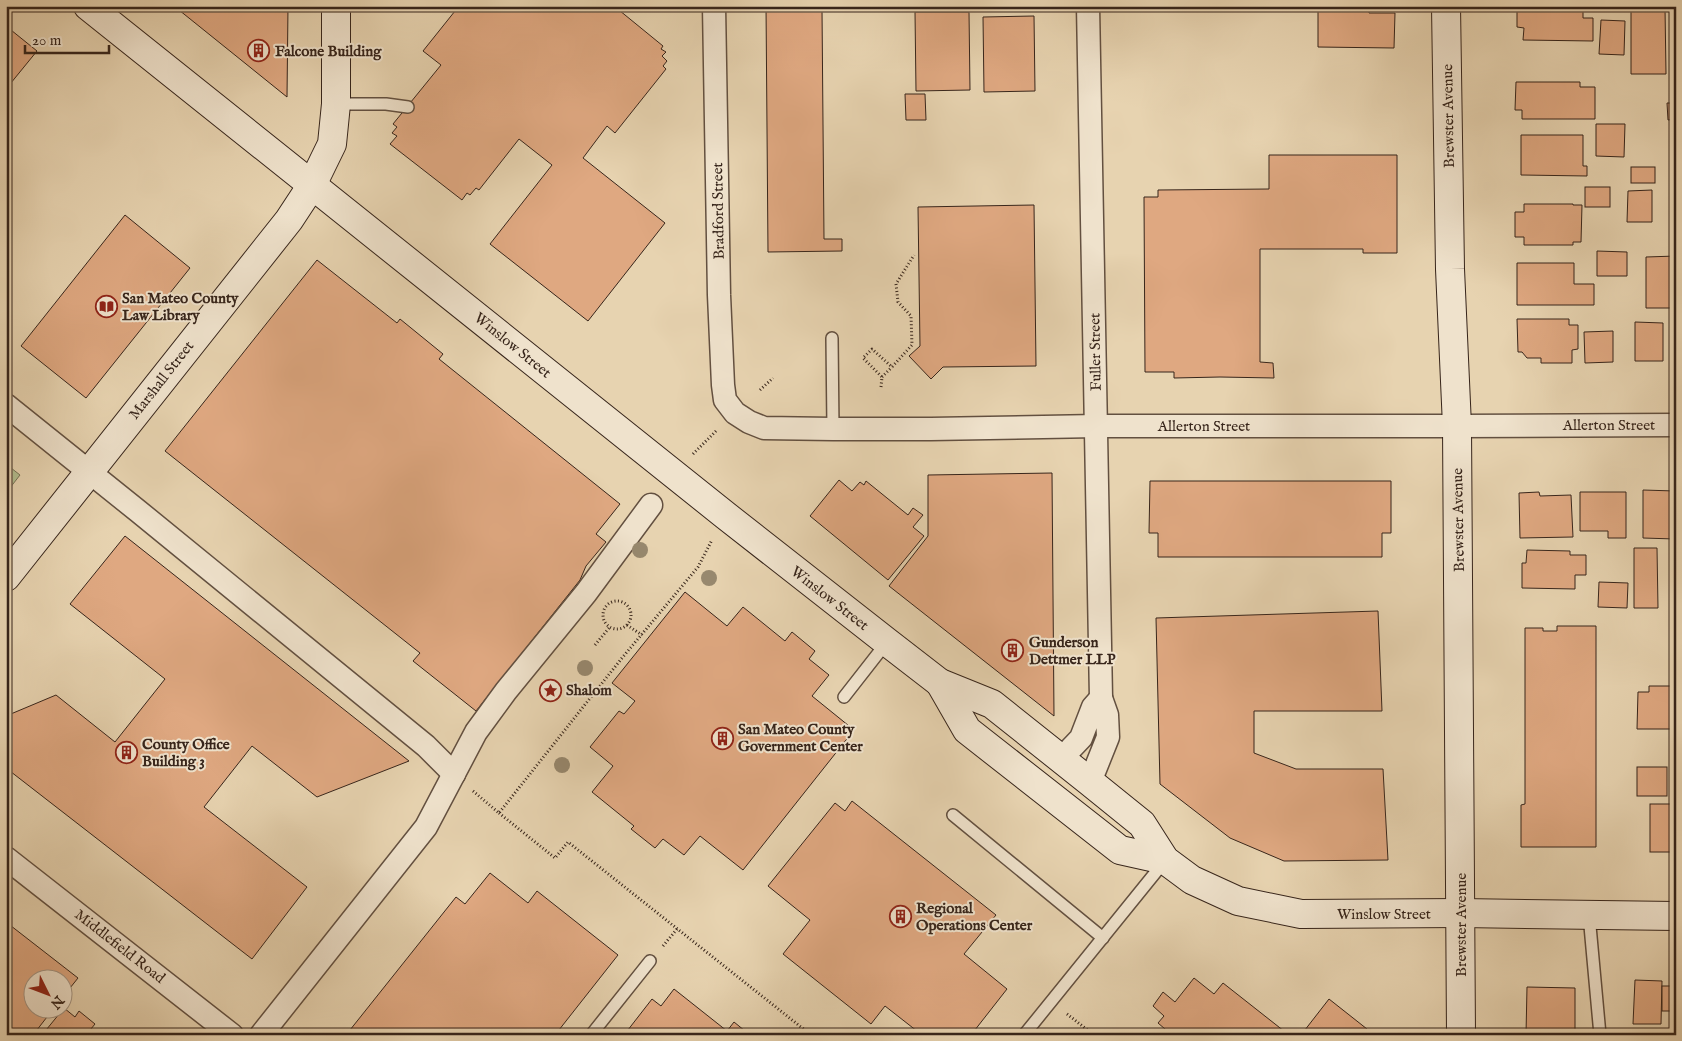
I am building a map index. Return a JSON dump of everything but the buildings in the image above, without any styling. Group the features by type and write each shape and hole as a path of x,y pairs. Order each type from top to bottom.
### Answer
{"street":[{"name":"Winslow Street","path":"88,6 725,515 940,683 992,704 1142,824 1165,860 1192,880 1238,901 1302,914 1461,913 1676,916"},
{"name":"Marshall Street","path":"6,577 289,220 312,185 332,144 336,104 336,6"},
{"name":"Bradford Street","path":"714,6 722,385 728,420"},
{"name":"Fuller Street","path":"1088,6 1101,698 1107,716 1108,736 1090,782"},
{"name":"Brewster Avenue","path":"1446,6 1450,269 1457,426 1461,1035"},
{"path":"6,406 426,746 454,774"},
{"name":"Allerton Street","path":"728,420 749,422 764,428 931,430 1097,426 1676,425"},
{"path":"261,1035 426,827 476,732 586,592 651,504"},
{"name":"Winslow Street","path":"940,683 967,730 974,736 1120,850 1165,860"},
{"path":"1060,759 1082,738 1093,707 1101,698"},
{"name":"Middlefield Road","path":"6,858 232,1035"}],"lane":[{"path":"336,104 408,106"},
{"path":"832,338 833,429"},
{"path":"844,697 887,642"},
{"path":"953,815 1103,938"},
{"path":"1027,1034 1165,860"},
{"path":"1589,915 1600,1035"},
{"path":"591,1035 650,961"}],"path":[{"path":"881,387 882,377 912,345 911,316 898,302 896,284 914,255"},
{"path":"882,377 863,358 872,349 892,367"},
{"path":"760,390 773,378"},
{"path":"693,455 728,420"},
{"path":"499,813 698,567 725,515"},
{"path":"612,601 622,602 629,608 631,618 627,625 618,630 609,628 603,621 604,607 612,601"},
{"path":"627,625 642,635"},
{"path":"595,645 609,628"},
{"path":"454,774 555,858 568,842 811,1035"},
{"path":"1067,1014 1094,1035"}],"green space":[{"path":"6,464 20,475 6,493"}],"place":[{"name":"Falcone Building","path":"259,51"},
{"name":"San Mateo County Law Library","path":"106,307"},
{"name":"Gunderson Dettmer LLP","path":"1013,651"},
{"name":"Shalom","path":"550,690"},
{"name":"San Mateo County Government Center","path":"722,738"},
{"name":"County Office Building 3","path":"126,753"},
{"name":"Regional Operations Center","path":"900,917"}]}
